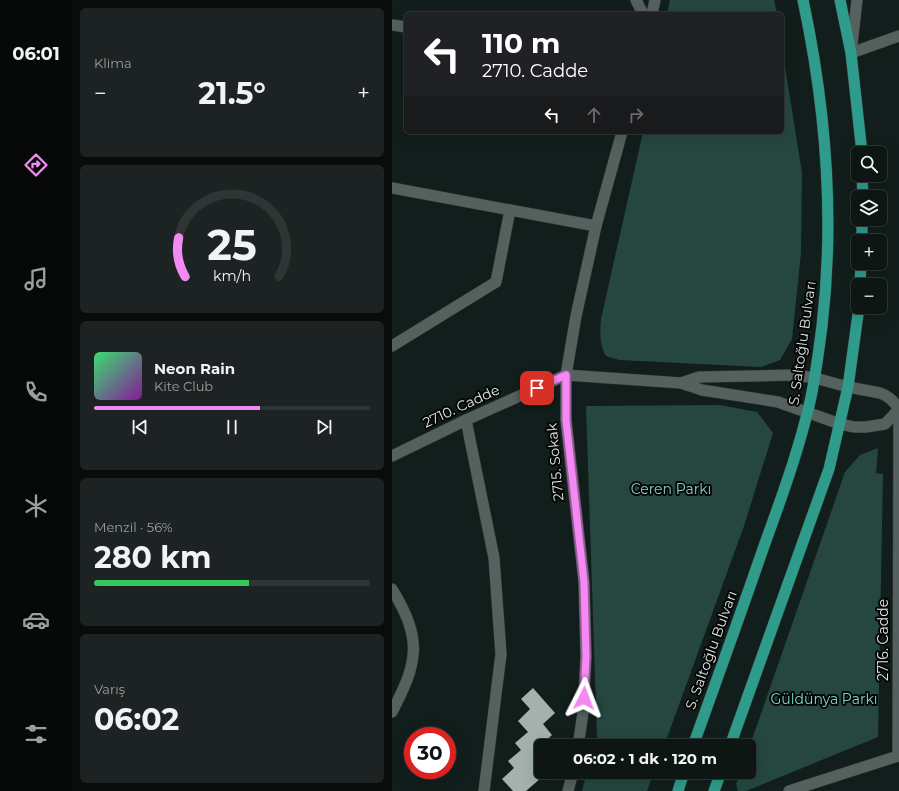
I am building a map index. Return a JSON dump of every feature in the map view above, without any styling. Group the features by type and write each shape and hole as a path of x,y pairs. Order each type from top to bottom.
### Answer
{"main road":[{"name":"S. Saltoğlu Bulvarı","path":"696,739 784,491 808,412 815,378 828,267 829,183 823,113 817,70 803,0"},
{"path":"840,0 851,53 861,146"},
{"path":"733,739 830,469 848,387 857,314"},
{"path":"678,791 682,779"},
{"path":"714,791 718,779"}],"street":[{"path":"636,0 642,12"},
{"path":"652,12 655,0"},
{"path":"856,0 851,53 899,36"},
{"path":"392,24 404,27"},
{"name":"2715. Sokak","path":"579,739 583,713 586,649 584,582 566,420 566,375 576,316 596,226 621,134"},
{"path":"392,188 596,226"},
{"path":"392,346 496,282 510,210"},
{"path":"566,375 681,382 702,390 778,402 840,424 860,427 885,424 899,409 886,395 815,378 795,376 699,377 681,382"},
{"name":"2710. Cadde","path":"392,456 466,420 566,375"},
{"name":"2716. Cadde","path":"789,791 899,756 899,403"},
{"path":"466,420 494,558 502,654 484,791"},
{"path":"392,589 402,606 412,633 414,659 406,685 392,712"},
{"path":"568,791 571,779"}],"green space":[{"path":"670,0 774,0 777,12 667,12"},
{"path":"784,60 802,173 801,253 792,339 780,360 761,367 619,360 606,356 601,342 601,319 643,134 784,134"},
{"name":"Ceren Parkı","path":"720,405 757,412 773,433 744,526 667,739 597,739 586,406"},
{"name":"Güldünya Parkı","path":"878,448 876,473 883,474 878,737 746,791 738,791 736,784 738,779 756,779 756,739 752,739 845,472 860,455"},
{"path":"585,779 651,779 647,791 582,791"}],"building":[{"path":"533,688 555,713 543,724 552,735 548,739 534,739 534,779 540,779 526,791 513,791 502,779 514,768 508,761 521,750 515,743 528,732 518,721 530,709 521,699"}],"route":[{"path":"537,388 566,375 566,420 575,514 584,582 586,656 584,698"}]}
